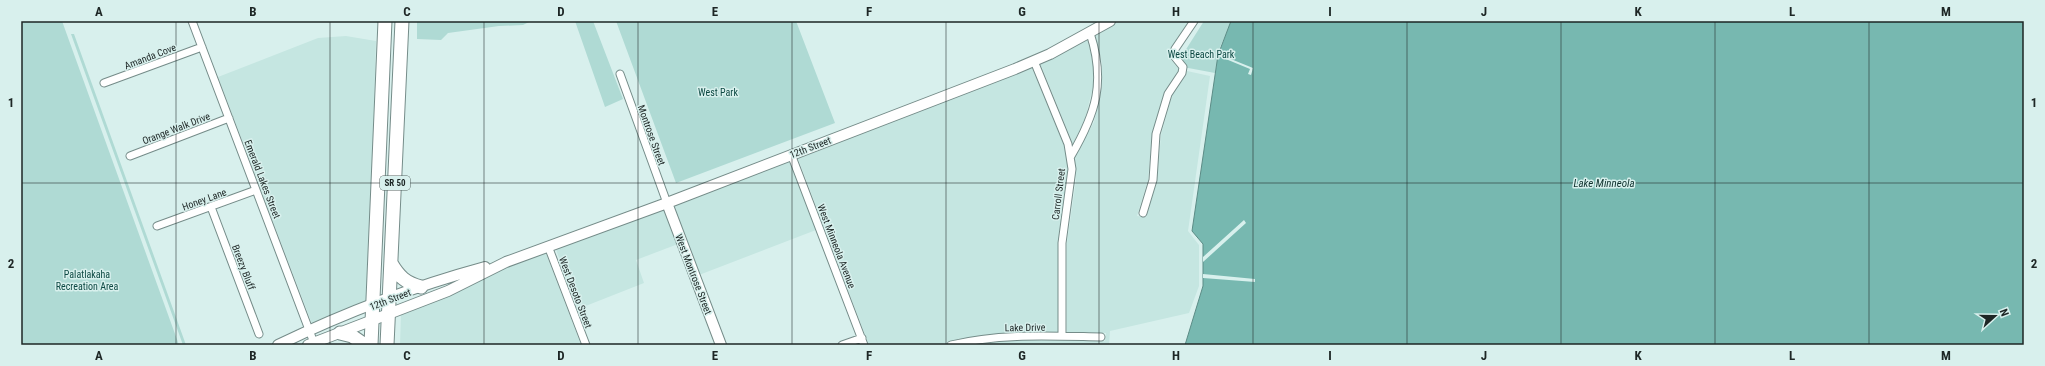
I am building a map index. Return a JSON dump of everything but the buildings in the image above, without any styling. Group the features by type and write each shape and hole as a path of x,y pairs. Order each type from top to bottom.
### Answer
{"highway":[{"name":"SR 50","path":"371,345 385,21"},
{"name":"SR 50","path":"387,345 402,21"},
{"path":"391,263 396,273 404,280 421,287"},
{"path":"340,333 352,336 365,345"}],"main road":[{"name":"12th Street","path":"311,344 448,290 506,262 667,202 1034,61 1090,33 1110,21"},
{"name":"West Montrose Street","path":"667,202 721,345"},
{"name":"12th Street","path":"278,345 309,330 444,278 506,262"}],"street":[{"name":"Emerald Lakes Street","path":"192,21 309,330 311,344"},
{"path":"1143,213 1153,180 1156,134 1168,94 1182,74 1183,67 1174,56 1175,49 1194,21"},
{"path":"1071,156 1090,120 1098,87 1098,63 1090,33"},
{"name":"Amanda Cove","path":"104,83 202,47"},
{"name":"Carroll Street","path":"1034,61 1068,144 1071,156 1071,180 1062,242 1062,336"},
{"name":"Montrose Street","path":"620,74 667,202"},
{"name":"Orange Walk Drive","path":"130,156 229,118"},
{"name":"West Minneola Avenue","path":"791,154 864,345"},
{"name":"Honey Lane","path":"157,226 256,190"},
{"name":"Breezy Bluff","path":"211,207 259,334"},
{"name":"West Desoto Street","path":"548,246 586,345"},
{"path":"444,278 448,290"},
{"name":"Lake Drive","path":"951,345 996,338 1062,336 1101,337"},
{"path":"842,345 862,338"}],"shaded area":[{"path":"1117,21 1189,21 1171,49 1170,59 1178,68 1178,72 1164,93 1152,133 1148,180 1137,216 1146,217 1157,181 1161,135 1172,95 1186,75 1187,71 1210,76 1188,231 1199,245 1199,286 1189,313 1110,331 1109,345 970,345 1016,340 1105,341 1106,333 1067,332 1067,242 1076,180 1075,156 1094,122 1102,87 1102,63 1095,34"},
{"path":"346,36 376,41 368,303 312,324 218,77 318,38"},
{"path":"1087,39 1094,64 1093,87 1085,119 1073,144 1040,63"},
{"path":"1031,66 1064,145 1068,169 1058,243 1058,332 983,335 936,345 869,345 797,156"},
{"path":"789,160 816,230 699,275 673,205"},
{"path":"664,208 678,244 636,260 644,283 578,309 555,247"},
{"path":"545,251 581,345 400,345 401,314 507,266"}],"green space":[{"name":"Palatlakaha Recreation Area","path":"21,21 62,21 179,345 21,345"},
{"path":"417,21 531,21 523,25 499,26 448,33 441,40 417,39"},
{"path":"575,21 593,21 623,99 605,107"},
{"name":"West Park","path":"616,21 796,21 835,123 676,183"},
{"name":"West Beach Park","path":"1204,21 1232,21 1220,47 1215,73 1183,67 1178,62"},
{"path":"71,34 74,34 186,345 183,345"}],"water":[{"name":"Lake Minneola","path":"1231,21 2024,21 2024,345 1185,345 1203,286 1203,244 1192,231 1218,55"}],"pier":[{"path":"1216,53 1253,68 1251,75 1248,74 1250,69 1216,55"},
{"path":"1244,220 1246,223 1203,262 1203,257"},
{"path":"1203,274 1255,279 1255,282 1203,278"}]}
